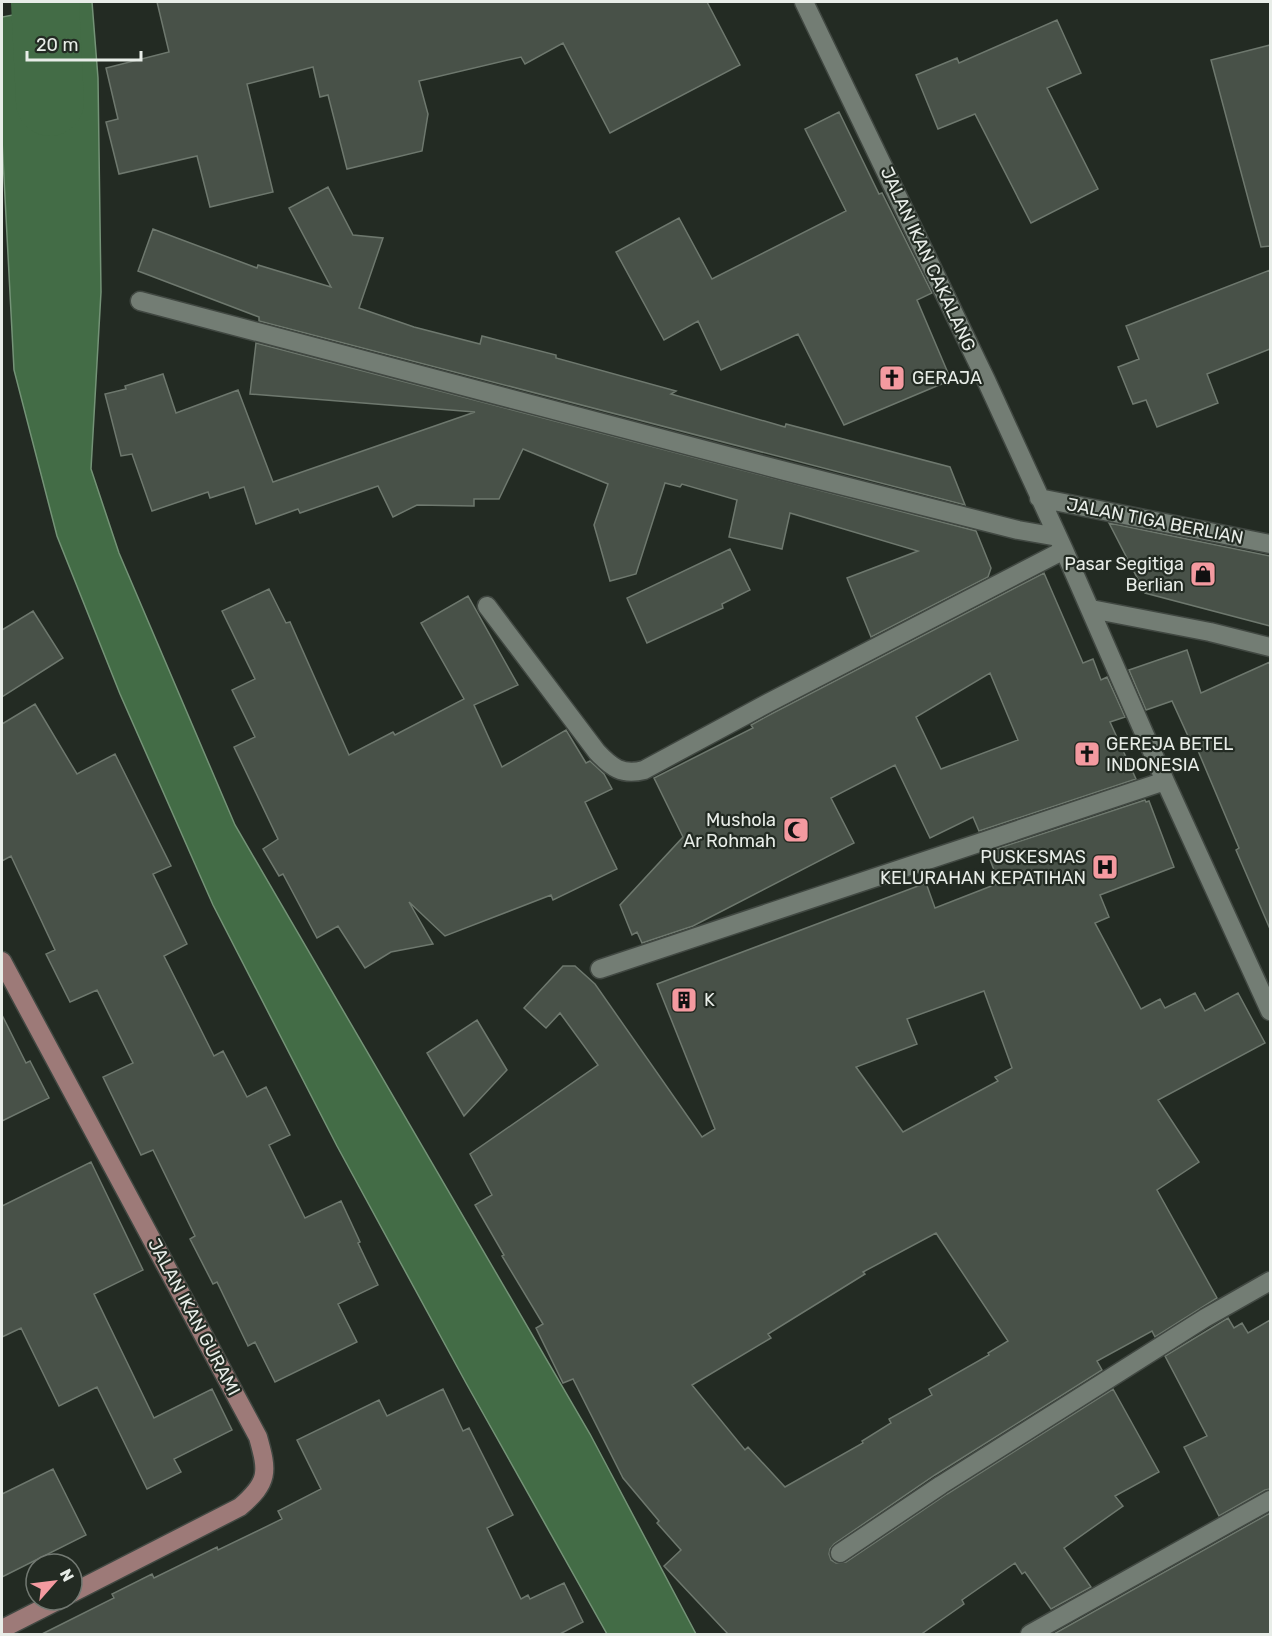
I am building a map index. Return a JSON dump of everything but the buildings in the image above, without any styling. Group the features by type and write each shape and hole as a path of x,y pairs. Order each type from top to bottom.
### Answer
{"main road":[{"name":"JALAN IKAN GURAMI","path":"2,961 258,1437 264,1459 265,1478 255,1494 240,1507 84,1587"},
{"path":"2,1629 35,1612"}],"street":[{"name":"JALAN IKAN CAKALANG","path":"804,2 971,349 1061,543 1165,782 1270,1011"},
{"path":"140,301 1061,543"},
{"name":"JALAN TIGA BERLIAN","path":"1039,498 1270,544"},
{"path":"487,606 597,752 621,772 633,773 644,770 1061,543"},
{"path":"1091,609 1210,632 1270,647"},
{"path":"600,969 1165,782"},
{"path":"840,1553 941,1485 1204,1318 1270,1281"},
{"path":"1030,1635 1270,1500"}],"shaded area":[{"path":"80,2 92,2 98,78 101,292 91,469 119,553 235,825 590,1434 696,1634 607,1634 466,1383 337,1146 213,905 120,694 57,536 14,370 2,140 2,17"}],"waterway":[{"path":"45,2 50,102"}],"place":[{"name":"GERAJA","path":"892,378"},
{"name":"Pasar Segitiga Berlian","path":"1203,574"},
{"name":"GEREJA BETEL INDONESIA","path":"1087,754"},
{"name":"Mushola Ar Rohmah","path":"796,830"},
{"name":"PUSKESMAS KELURAHAN KEPATIHAN","path":"1105,867"},
{"name":"K","path":"684,1000"}]}
